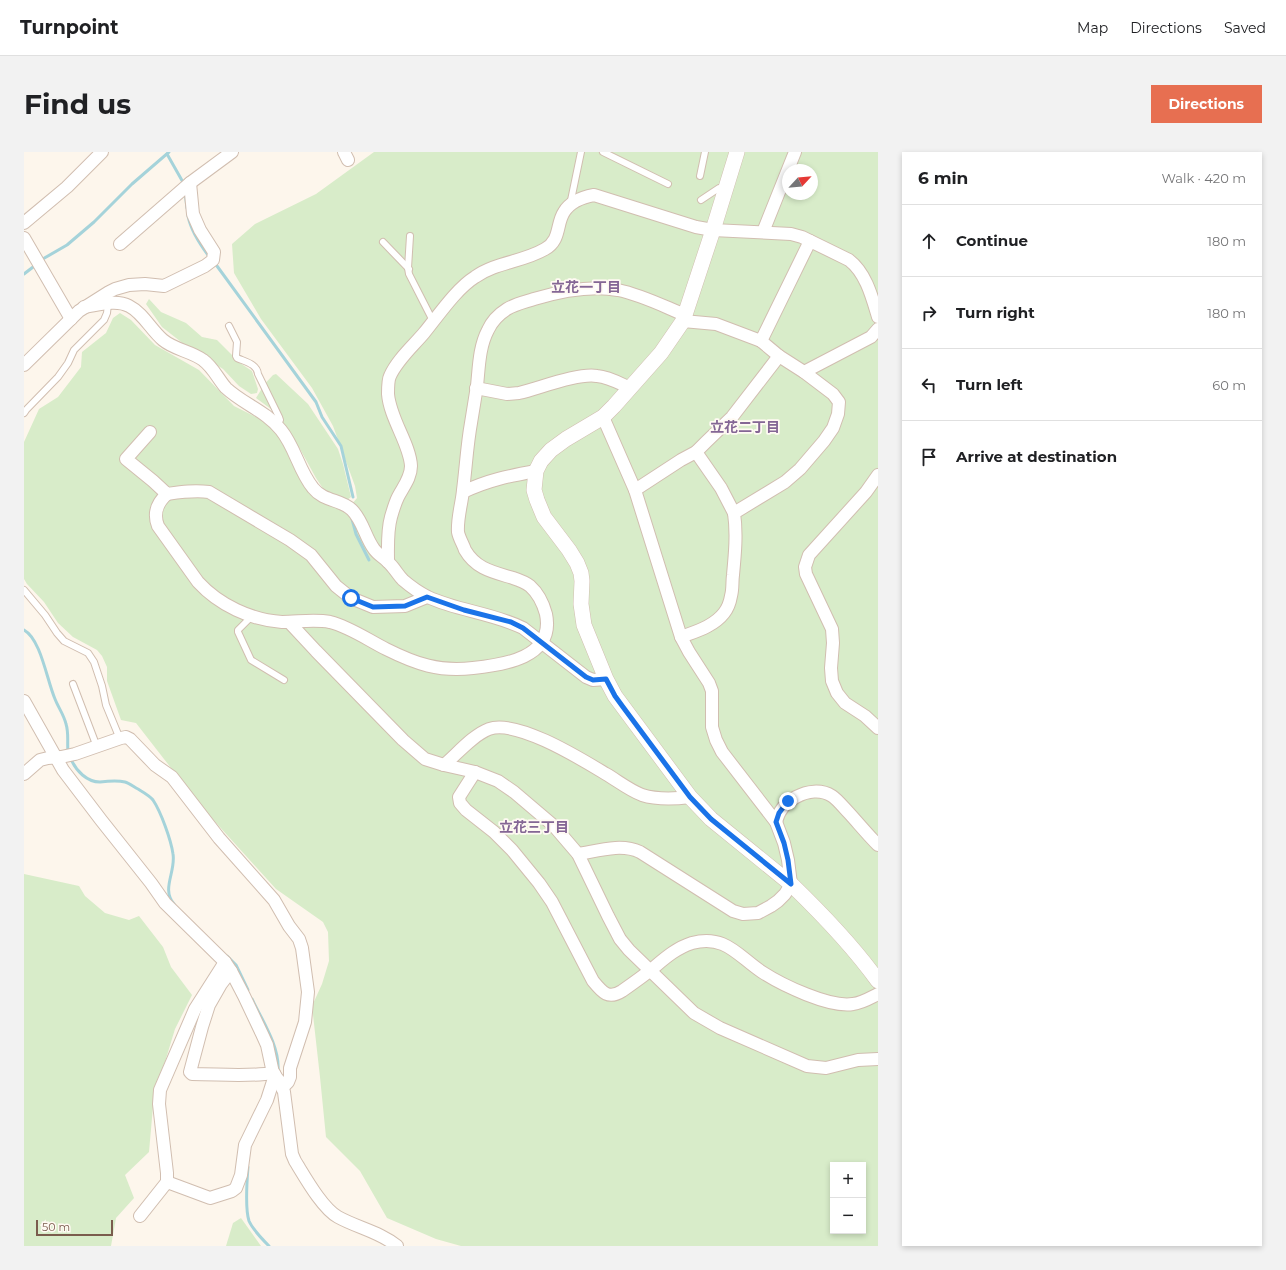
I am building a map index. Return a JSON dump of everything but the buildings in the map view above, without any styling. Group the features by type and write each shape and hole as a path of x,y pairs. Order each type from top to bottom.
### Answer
{"street":[{"path":"24,223 67,187 102,152"},
{"path":"120,244 190,183 232,152"},
{"path":"737,152 714,230 684,318 661,354 603,417 566,439 551,450 536,472 534,490 541,510 569,550 581,573 581,604 584,625 606,679 619,702 690,797 711,819 791,884 838,933 878,981"},
{"path":"763,232 795,152"},
{"path":"24,365 84,307 109,292 121,287 139,284 160,286 168,285 205,266 213,260 214,252 200,230 193,214 190,183"},
{"path":"388,562 390,518 398,497 408,479 411,466 408,451 391,411 388,394 390,377 398,363 458,292 474,277 497,265 537,254 547,248 554,240 558,232 563,213 574,202 584,197 594,195 696,227 714,230 791,234 802,237 849,260 856,265 862,273 876,303 878,317"},
{"path":"24,238 71,319"},
{"path":"761,341 810,241"},
{"path":"427,597 405,606 373,607 351,598 336,586 311,555 290,540 209,492 198,490 167,494 158,504 155,516 158,526 198,582 214,597 236,610 252,616 278,621 320,621 336,624 406,659 444,669 466,669 508,663 526,656 541,643 548,625 540,596 527,584 479,566 473,561 464,548 458,532 468,441 481,353 488,328 497,317 507,309 544,296 575,289 596,288 618,290 641,296 684,318 716,324 761,341 778,356 804,372 833,394 839,402 838,414 833,428 800,469 785,482 734,513"},
{"path":"84,307 122,303 130,306 163,340 170,345 203,359 210,365 228,389 260,411 277,425 286,438 313,489 321,496 351,509 359,520 374,549 388,562 403,580 427,597 464,610 511,622 523,628 591,680 606,679"},
{"path":"804,372 871,337 878,329"},
{"path":"635,490 680,460 696,452 732,418 778,356"},
{"path":"476,388 507,394 518,393 584,376 597,376 609,379 630,388"},
{"path":"578,854 615,848 635,849 733,912 743,914 758,913 771,906 785,894 791,884 784,843 776,822 722,752 716,740 712,727 712,691 709,683 682,637 635,490 603,417"},
{"path":"150,432 126,459 167,494"},
{"path":"682,637 702,629 714,622 728,607 731,597 734,564 734,513 721,488 696,452"},
{"path":"463,492 480,484 496,479 536,472"},
{"path":"878,475 866,492 809,555 805,567 806,574 832,629 832,681 837,693 845,703 865,716 878,728"},
{"path":"289,622 412,749 425,759 475,772 498,781 514,792 554,826 578,854 620,939 682,1003 703,1020 807,1066 826,1068 858,1060 878,1059"},
{"path":"24,701 78,791 127,855 151,883 165,903 228,966 267,1045 274,1074 280,1082 289,1124 292,1154 325,1206 338,1217 385,1238 397,1246"},
{"path":"444,765 479,734 489,729 509,728 518,730 559,747 642,795 665,799 690,797"},
{"path":"24,774 40,760 59,758 126,737 130,738 155,765 172,777 219,838 274,900 291,930 299,939 302,948 308,992 305,1022 290,1068 288,1082 282,1088"},
{"path":"475,772 459,797 460,803 466,810 494,832 512,850 539,883 552,902 594,981 600,990 609,995 616,995 682,947 694,943 710,941 722,943 762,972 778,981 831,1003 852,1004 864,1002 878,994"},
{"path":"776,822 779,813 788,801 811,791 820,792 831,795 841,804 878,845"},
{"path":"228,966 221,984 209,1005 190,1072 192,1074 274,1074"},
{"path":"140,1216 167,1182 159,1104 160,1090 195,1009 228,966"},
{"path":"167,1182 210,1198 232,1191 236,1188 241,1176 245,1145 267,1100 274,1074"}],"lane":[{"path":"570,205 581,152"},
{"path":"603,152 668,184"},
{"path":"700,176 705,152"},
{"path":"702,200 719,188 726,188"},
{"path":"410,236 409,274 433,322"},
{"path":"383,242 408,269"},
{"path":"24,413 58,377 68,363 74,350 104,320 107,313 108,304"},
{"path":"229,326 236,341 237,358 254,365 258,370 258,374 279,417 280,420 277,425"},
{"path":"24,590 45,615 57,633 64,640 88,653 94,662 102,686 106,705 120,739"},
{"path":"252,616 238,630 251,660 284,680"},
{"path":"72,684 97,747"}],"green space":[{"path":"374,152 878,152 878,1246 461,1246 436,1239 387,1218 360,1171 326,1137 312,1006 322,984 329,961 328,932 323,922 276,889 199,804 136,723 121,720 107,681 107,667 102,656 97,650 73,637 58,623 44,602 24,579 24,442 39,409 58,397 81,367 82,352 106,333 113,318 120,313 131,320 155,345 199,370 234,406 270,424 284,438 303,475 321,489 351,505 357,498 355,486 333,426 312,388 261,319 234,273 232,244 255,224 316,194"},
{"path":"149,299 161,312 186,323 202,337 217,340 240,363 252,371 258,389 257,393 251,394 239,386 223,369 185,345 162,327 146,304"},
{"path":"276,374 308,404 338,449 351,497 347,500 326,493 300,449 275,412 256,398 261,388 273,375"},
{"path":"24,874 79,886 85,896 105,913 129,920 139,916 163,947 171,967 192,995 175,1029 154,1095 149,1152 125,1175 134,1198 116,1218 111,1246 24,1246"},
{"path":"241,1218 261,1246 226,1246 233,1223"}],"waterway":[{"path":"41,260 67,245 94,222 132,184 169,152"},
{"path":"167,154 184,184"},
{"path":"185,192 187,208"},
{"path":"188,216 196,237 208,255"},
{"path":"24,274 37,264"},
{"path":"217,266 316,402 322,417 341,446 353,497"},
{"path":"352,519 356,534 369,560"},
{"path":"24,630 35,642 43,661 56,702 65,721 68,752"},
{"path":"71,759 79,772 86,778 95,782 125,782 153,800 168,834 172,848 173,867 169,892 170,898 174,904"},
{"path":"227,956 236,965 248,990"},
{"path":"252,999 273,1043 278,1062 278,1071"},
{"path":"248,1167 247,1202 249,1221 255,1231 269,1246"}],"district":[{"name":"立花一丁目","path":"586,287"},
{"name":"立花二丁目","path":"745,427"},
{"name":"立花三丁目","path":"534,827"}],"route":[{"path":"351,598 373,607 405,606 427,597 464,610 511,622 523,628 586,677 591,680 606,679 615,696 690,797 711,819 791,884 784,843 776,822 779,813 788,801"}]}
